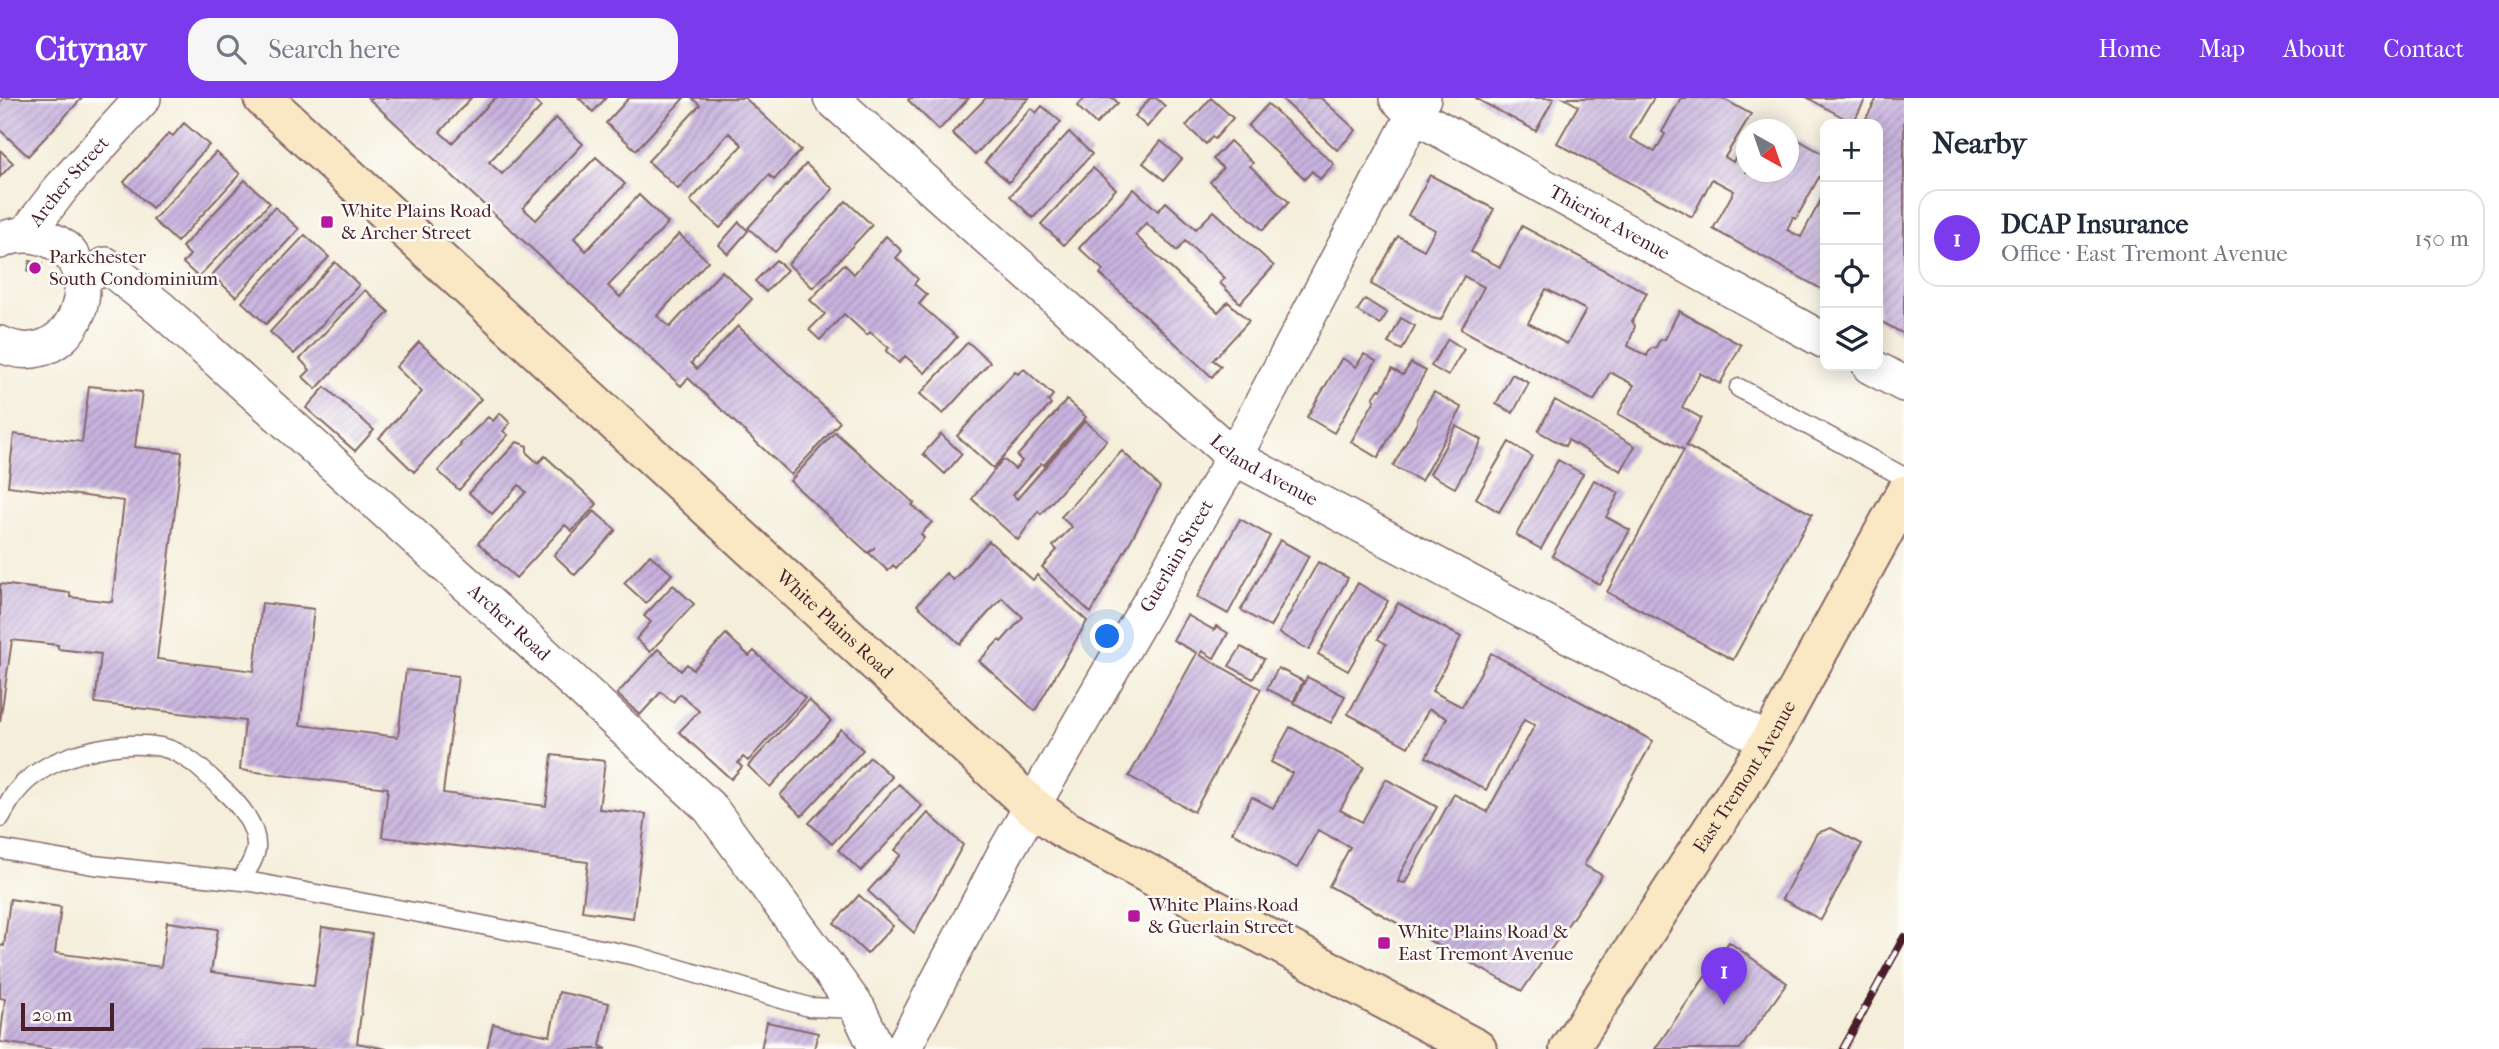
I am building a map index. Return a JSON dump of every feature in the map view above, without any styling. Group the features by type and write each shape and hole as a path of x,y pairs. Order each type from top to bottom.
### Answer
{"main road":[{"name":"White Plains Road","path":"263,98 1032,806 1064,829 1477,1049"},
{"name":"East Tremont Avenue","path":"1569,1049 1769,742 1904,495"}],"street":[{"name":"Archer Street","path":"13,238 143,98"},
{"name":"Leland Avenue","path":"831,98 1234,457 1769,742"},
{"name":"Guerlain Street","path":"903,1049 1005,853 1234,457 1411,104"},
{"name":"Thieriot Avenue","path":"1411,104 1820,338"},
{"path":"0,344 26,350 43,347 58,339 71,327 79,312 83,295 81,278 74,261 61,247 45,238 13,238"},
{"name":"Archer Road","path":"81,278 106,265 161,309 510,623 710,808 858,1009 877,1049"},
{"path":"1879,371 1904,384"}],"lane":[{"path":"1739,388 1904,477"},
{"path":"0,818 17,790 43,768 74,754 126,745 162,747 194,763 230,796 255,831 256,850 241,881"},
{"path":"0,849 93,865 241,881 462,921 636,956 809,1007 858,1009"}],"building":[{"path":"4,98 82,98 28,156 0,130 0,102"},
{"path":"368,98 471,98 440,132 452,143 495,98 531,98 541,107 489,162 502,174 556,118 583,144 523,208 536,220 596,157 625,184 574,238 586,251 639,195 668,223 608,286 620,297 679,234 708,261 657,316 670,327 722,271 752,299 691,363 697,369 738,326 840,422 791,475 688,378 681,386"},
{"path":"579,98 606,98 593,112"},
{"path":"629,98 684,98 636,150 606,123"},
{"path":"692,98 745,98 801,150 774,180 769,175 720,228 690,201 742,145 736,139 729,133 678,189 648,161 700,105"},
{"path":"969,98 939,130 908,100"},
{"path":"986,98 1029,98 975,155 952,133"},
{"path":"1085,98 1113,98 1118,103 1096,124 1077,106"},
{"path":"1150,98 1156,98 1165,106 1147,127 1135,116"},
{"path":"1211,98 1233,118 1215,139 1212,137 1206,144 1186,126"},
{"path":"1281,98 1321,98 1356,130 1337,150"},
{"path":"1475,98 1554,98 1536,131"},
{"path":"1564,98 1654,98 1630,138 1655,152 1665,134 1662,132 1681,98 1722,98 1751,114 1748,119 1736,119 1736,139 1725,157 1733,162 1736,156 1736,182 1799,182 1799,140 1820,152 1820,175 1787,230 1801,237 1820,201 1820,288 1713,229 1734,191 1712,179 1692,217 1557,143 1578,106"},
{"path":"1808,98 1866,98 1855,119 1846,119"},
{"path":"1877,98 1904,98 1904,334 1883,323 1883,119 1866,119"},
{"path":"1268,104 1334,164 1320,179 1312,171 1305,179 1248,126"},
{"path":"1042,106 1061,122 1009,182 985,162 1031,108 1036,113"},
{"path":"184,123 209,145 152,208 124,182 169,133 173,136"},
{"path":"1069,132 1092,154 1033,218 1010,196"},
{"path":"1161,141 1182,159 1164,180 1143,163"},
{"path":"1230,141 1253,163 1250,166 1289,202 1263,230 1210,182 1223,168 1213,159"},
{"path":"0,150 13,163 0,177"},
{"path":"216,152 240,174 177,242 153,220"},
{"path":"806,164 833,189 775,252 748,228"},
{"path":"1093,168 1116,189 1064,245 1041,224"},
{"path":"1430,175 1494,209 1471,252 1500,267 1522,226 1647,293 1632,321 1635,326 1628,346 1647,356 1650,349 1665,339 1679,311 1741,345 1720,384 1700,373 1682,407 1701,418 1686,446 1812,514 1733,660 1607,592 1684,450 1618,414 1634,385 1610,372 1594,401 1461,329 1484,287 1464,276 1441,320 1432,318 1371,284 1398,236 1424,250 1435,230 1408,215","holes":["1546,289 1586,310 1567,344 1528,323"]},
{"path":"245,180 270,203 198,277 183,263 190,255 182,247"},
{"path":"1134,189 1158,211 1166,202 1196,229 1214,211 1274,266 1240,303 1220,283 1225,278 1185,241 1177,251 1146,223 1135,235 1218,312 1228,302 1249,321 1213,360 1221,366 1212,377 1100,274 1103,270 1079,248"},
{"path":"846,201 872,225 813,288 788,264"},
{"path":"275,207 299,229 236,297 212,275"},
{"path":"739,222 748,231 728,254 719,245"},
{"path":"305,235 329,257 266,324 242,302"},
{"path":"886,236 902,251 896,258 918,279 914,284 927,295 919,304 957,337 925,373 905,356 899,363 886,351 889,348 870,332 867,335 844,314 820,340 809,330 825,314 810,300 844,264 854,274"},
{"path":"776,260 787,270 766,292 755,281"},
{"name":"Parkchester South Condominium","path":"30,261 42,264 39,274 28,271"},
{"path":"335,262 359,285 294,354 270,332"},
{"path":"365,290 389,312 316,389 303,377 310,370 300,359"},
{"path":"1365,299 1387,313 1380,324 1357,311"},
{"path":"1401,318 1415,326 1402,350 1388,343"},
{"path":"1448,339 1464,349 1448,376 1431,366"},
{"path":"419,342 481,399 414,472 379,438 422,392 396,367"},
{"path":"968,342 990,362 943,414 920,394"},
{"path":"1364,354 1376,361 1334,433 1307,417 1342,358 1356,367"},
{"path":"1411,363 1426,371 1378,458 1351,442 1375,400 1373,398 1379,389 1381,390 1392,369 1403,375"},
{"path":"1024,369 1053,395 1048,401 1051,404 993,468 957,436 1015,371 1018,374"},
{"path":"1512,374 1529,383 1513,413 1496,404"},
{"path":"89,386 142,392 135,447 182,452 157,659 254,671 262,603 314,609 300,725 398,737 406,670 458,676 443,793 546,806 552,755 605,761 599,809 646,814 633,918 582,911 588,862 382,837 388,788 240,770 245,721 95,703 101,654 58,649 58,645 12,640 0,722 0,584 70,593 70,597 112,602 124,501 8,486 14,434 82,442"},
{"path":"325,387 374,430 355,451 306,408"},
{"path":"1434,392 1462,408 1421,481 1393,466"},
{"path":"1067,400 1086,417 1044,465 1041,463 1013,495 1017,499 1085,421 1107,440 1041,514 1038,511 1018,540 972,499 1003,459 1015,469 1022,461 1017,456"},
{"path":"1555,400 1635,446 1621,471 1568,440 1565,446 1538,431"},
{"path":"500,413 510,423 503,431 508,435 459,490 438,471 460,444 488,417 493,421"},
{"path":"1456,426 1482,440 1455,488 1430,474"},
{"path":"835,432 932,522 921,534 924,538 896,568 893,565 888,571 869,553 875,547 868,553 790,481"},
{"path":"941,434 962,454 945,474 923,454"},
{"path":"517,442 527,446 527,453 538,463 545,456 597,504 572,531 565,525 516,578 478,543 526,492 519,485 492,514 469,493"},
{"path":"1509,442 1532,456 1499,512 1476,498"},
{"path":"1122,451 1160,487 1091,613 1042,567 1057,550 1053,546 1072,527 1061,517"},
{"path":"1558,460 1583,474 1541,549 1516,535"},
{"path":"1594,480 1619,493 1606,517 1630,530 1600,585 1552,556"},
{"path":"594,511 616,530 575,575 554,555"},
{"path":"1240,519 1270,536 1228,614 1197,597"},
{"path":"1280,540 1309,556 1270,627 1241,610"},
{"path":"989,541 1033,580 1037,575 1087,621 1035,711 979,661 999,640 1001,642 1023,617 1002,598 960,644 917,605 946,573 953,580"},
{"path":"650,555 672,574 646,603 624,583"},
{"path":"1318,562 1348,578 1309,650 1279,633"},
{"path":"1358,583 1388,601 1348,671 1318,654"},
{"path":"673,585 694,604 650,652 636,639 651,622 644,616"},
{"path":"1398,603 1461,637 1432,691 1462,707 1491,653 1653,741 1584,865 1602,875 1522,991 1329,886 1350,847 1318,830 1297,868 1232,832 1252,797 1273,808 1292,773 1271,762 1290,727 1364,767 1340,810 1362,822 1386,779 1437,807 1398,882 1405,883 1454,794 1487,812 1535,725 1524,720 1486,790 1426,757 1447,718 1429,709 1408,747 1348,714 1386,644 1378,639"},
{"path":"1187,615 1214,630 1216,626 1228,633 1214,658 1202,651 1200,655 1261,689 1194,812 1129,776 1197,653 1173,640"},
{"path":"726,634 749,656 754,651 805,698 748,761 743,757 738,763 742,767 731,779 679,732 699,711 680,694 673,702 661,692 640,715 617,694 658,649 681,671 687,664 693,670"},
{"path":"1241,647 1264,659 1253,679 1229,666"},
{"path":"1278,668 1303,681 1293,702 1267,689"},
{"path":"1307,677 1345,696 1331,723 1294,703"},
{"path":"809,700 831,721 770,787 748,766"},
{"path":"841,729 863,750 802,816 780,795"},
{"path":"870,757 892,777 832,844 809,823"},
{"path":"899,784 922,806 861,871 838,850"},
{"path":"928,813 963,845 914,933 868,891 901,855 895,850"},
{"path":"1831,828 1862,844 1821,920 1782,899 1817,833"},
{"path":"859,895 893,926 867,954 834,923"},
{"path":"10,899 61,907 55,953 161,967 167,922 218,929 211,972 314,986 322,927 372,934 357,1043 387,1049 51,1049 0,1042 5,999 0,998 0,945 4,946"},
{"path":"1729,942 1787,983 1740,1049 1655,1049"},
{"path":"559,992 609,1003 600,1046 607,1049 487,1049 493,1024 550,1036"},
{"path":"767,1022 818,1033 814,1049 761,1049"}],"railway":[{"path":"1843,1049 1904,937"}],"place":[{"name":"White Plains Road & Archer Street","path":"327,222"},
{"name":"Parkchester South Condominium","path":"35,268"},
{"name":"White Plains Road & Guerlain Street","path":"1134,916"},
{"name":"White Plains Road & East Tremont Avenue","path":"1384,943"},
{"name":"DCAP Insurance","path":"1724,1005"}]}
